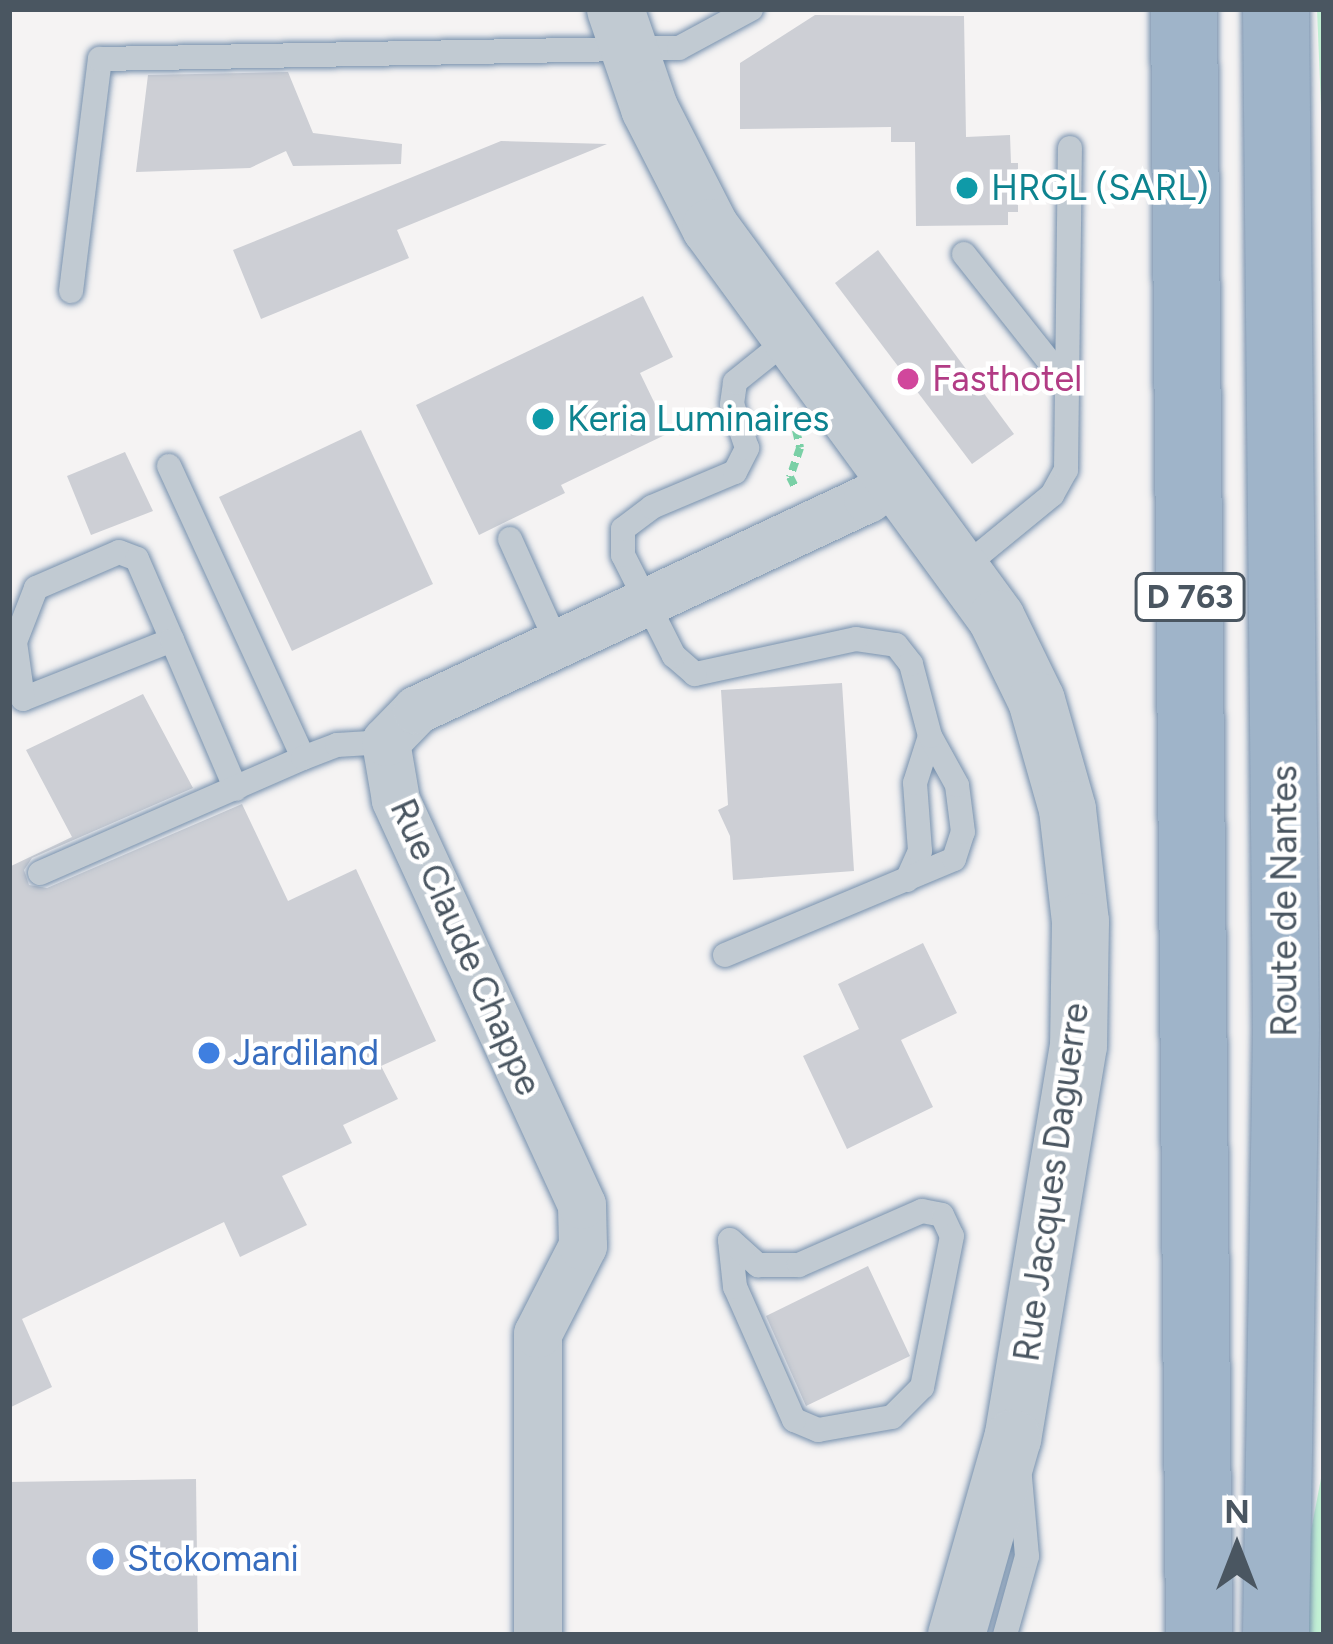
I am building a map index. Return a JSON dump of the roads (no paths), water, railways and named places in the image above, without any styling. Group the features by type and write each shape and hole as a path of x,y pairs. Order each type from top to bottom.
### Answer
{"highway":[{"name":"D 763","path":"1184,9 1199,1635"},
{"name":"Route de Nantes","path":"1276,9 1284,1095 1276,1635"},
{"path":"1284,1095 1322,1169 1324,1405"}],"street":[{"name":"Rue Jacques Daguerre","path":"621,29 649,108 710,227 964,567 1036,700 1067,809 1080,920 1078,1046 1012,1438 956,1635"},
{"path":"386,742 417,710 868,499 894,479"},
{"name":"Rue Claude Chappe","path":"386,742 396,800 582,1205 583,1246 538,1334 538,1635"}],"lane":[{"path":"71,291 100,59 621,29 679,48 751,9"},
{"path":"964,567 1052,495 1066,470 1070,148"},
{"path":"964,254 1067,385"},
{"path":"725,955 955,859 963,832 957,785 930,736 911,664 896,644 856,639 695,674 674,656 623,555 623,530 652,507 734,472 747,448 732,404 734,382 791,337"},
{"path":"169,466 303,758"},
{"path":"510,539 557,643"},
{"path":"172,640 16,706 15,642 36,588 118,552 137,559 172,640 236,789"},
{"path":"907,880 920,851 915,782 930,736"},
{"path":"40,873 337,745 386,742"},
{"path":"922,1211 942,1215 952,1236 922,1387 892,1417 818,1430 794,1420 734,1287 730,1240 758,1264 800,1264 922,1211"},
{"path":"1005,1635 1027,1556 1024,1485 1012,1438"}],"place":[{"name":"HRGL (SARL)","path":"967,188"},
{"name":"Fasthotel","path":"908,379"},
{"name":"Keria Luminaires","path":"543,419"},
{"name":"Jardiland","path":"209,1053"},
{"name":"Stokomani","path":"103,1559"}]}
